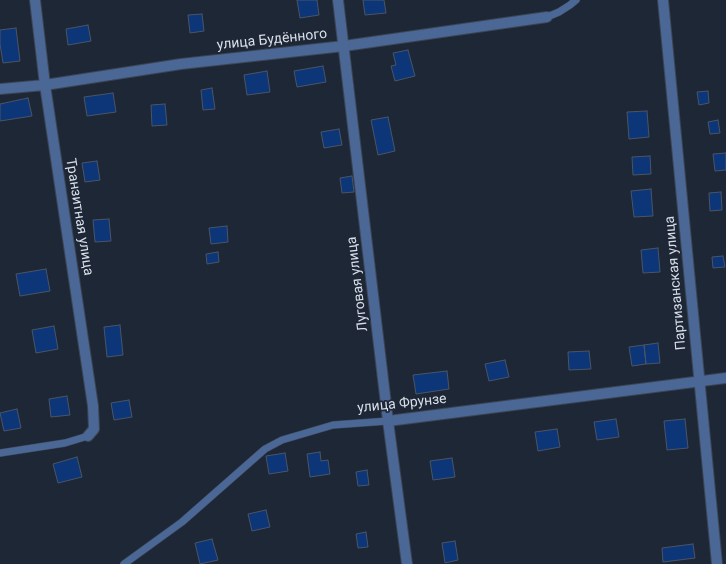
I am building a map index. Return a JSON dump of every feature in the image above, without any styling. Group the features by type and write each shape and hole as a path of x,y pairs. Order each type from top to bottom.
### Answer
{"street":[{"name":"Транзитная улица","path":"34,0 45,85 93,406 94,429 88,436"},
{"name":"Луговая улица","path":"338,0 388,421 407,564"},
{"name":"Партизанская улица","path":"663,0 717,564"},
{"name":"улица Будённого","path":"0,89 45,85 181,64 344,46 547,17"},
{"name":"улица Фрунзе","path":"388,421 726,378"}],"lane":[{"path":"547,17 559,12 576,0"},
{"name":"улица Фрунзе","path":"124,564 182,522 265,449 282,440 333,425 388,421"},
{"path":"0,452 65,442 88,436"}],"building":[{"path":"297,0 317,0 319,15 300,18"},
{"path":"363,0 384,0 386,13 365,15"},
{"path":"202,14 204,31 190,33 188,15"},
{"path":"88,25 91,41 68,45 66,29"},
{"path":"16,28 20,61 3,63 0,44 0,30"},
{"path":"408,50 415,76 395,81 391,66 396,65 393,53"},
{"path":"323,66 326,82 297,87 294,71"},
{"path":"267,71 270,92 247,95 244,75"},
{"path":"212,88 215,109 203,110 201,90"},
{"path":"708,91 709,103 699,105 697,92"},
{"path":"113,93 116,112 87,116 84,97"},
{"path":"28,98 32,116 0,121 0,104"},
{"path":"165,104 167,125 152,126 151,105"},
{"path":"647,111 649,137 629,139 627,112"},
{"path":"388,117 395,151 378,155 371,120"},
{"path":"718,120 720,133 710,134 708,122"},
{"path":"339,129 342,145 324,148 321,132"},
{"path":"726,153 726,170 715,171 713,154"},
{"path":"650,156 651,174 633,175 632,157"},
{"path":"97,161 100,180 85,182 82,163"},
{"path":"352,176 354,192 342,193 340,178"},
{"path":"651,189 653,216 634,217 631,191"},
{"path":"721,192 722,210 710,211 709,193"},
{"path":"109,219 111,241 95,242 93,220"},
{"path":"227,226 228,242 211,244 209,228"},
{"path":"658,248 660,272 643,273 641,250"},
{"path":"218,252 219,262 207,264 206,254"},
{"path":"723,256 725,267 713,268 712,257"},
{"path":"46,269 50,291 20,296 16,274"},
{"path":"120,325 123,355 107,357 104,327"},
{"path":"54,326 58,349 36,353 32,330"},
{"path":"658,343 660,363 646,364 644,345"},
{"path":"644,345 646,364 632,366 629,347"},
{"path":"589,351 591,369 569,370 568,352"},
{"path":"505,360 509,377 489,381 485,364"},
{"path":"447,371 449,389 416,394 413,375"},
{"path":"67,396 70,415 51,417 49,399"},
{"path":"129,400 132,417 114,420 111,403"},
{"path":"17,409 21,428 4,431 0,413"},
{"path":"616,419 619,437 597,440 594,422"},
{"path":"685,419 688,448 667,450 664,421"},
{"path":"557,429 560,447 538,451 535,432"},
{"path":"320,452 321,461 328,460 330,474 310,477 307,454"},
{"path":"285,453 288,471 269,474 266,456"},
{"path":"77,457 82,477 58,483 53,464"},
{"path":"452,458 455,477 433,480 430,461"},
{"path":"367,470 369,485 358,486 356,472"},
{"path":"266,510 270,527 252,531 248,514"},
{"path":"366,532 368,547 358,548 356,534"},
{"path":"212,539 218,560 200,564 195,543"},
{"path":"455,541 458,560 445,563 442,543"},
{"path":"693,544 695,558 663,562 662,548"}]}
